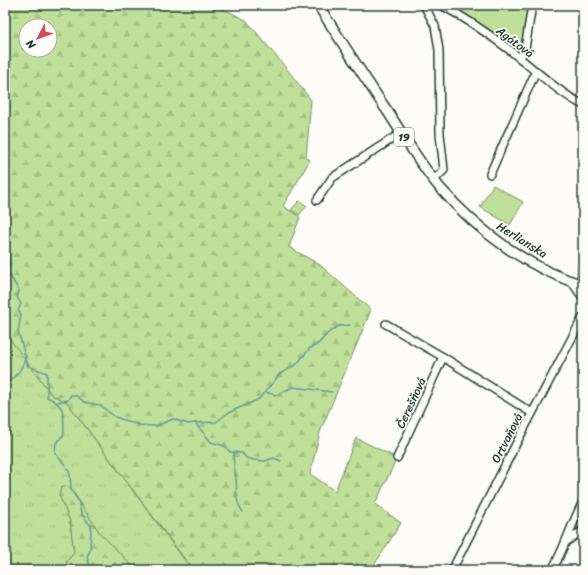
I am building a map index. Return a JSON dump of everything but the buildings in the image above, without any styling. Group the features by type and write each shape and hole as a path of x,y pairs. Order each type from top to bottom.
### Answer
{"main road":[{"name":"19","path":"318,5 401,133 434,180"},
{"name":"Herlianska","path":"434,180 455,204 498,241 548,271 579,284"}],"street":[{"path":"424,5 435,26 439,50 440,134 444,170 434,180"},
{"name":"Agátová","path":"441,5 476,26 520,58 559,90 583,105"},
{"path":"520,58 525,49 532,5"},
{"name":"Agátová","path":"490,174 536,71"},
{"path":"317,200 332,178 401,133"},
{"path":"583,262 579,284 583,298"},
{"name":"Ortvaňová","path":"453,570 532,413 583,317"},
{"path":"386,324 443,357 532,413"},
{"name":"Čerešňová","path":"397,458 443,357"},
{"path":"552,570 583,502"},
{"path":"566,542 583,530"}],"green space":[{"path":"5,5 215,5 246,20 311,100 306,158 310,160 283,206 300,217 289,247 320,265 371,310 320,432 310,474 335,491 356,438 397,458 375,504 401,523 371,570 193,570 67,402 52,395 9,338 5,326"},
{"path":"441,5 532,5 520,58"},
{"path":"493,185 523,202 510,225 480,207"},
{"path":"299,201 307,206 299,215 291,210"},
{"path":"5,326 10,338 52,395 67,402 192,570 136,570 100,533 68,486 59,495 70,521 74,553 67,561 66,570 5,570"},
{"path":"68,486 100,533 136,570 66,570 67,561 74,553 70,521 59,495 61,488"}],"waterway":[{"path":"5,247 10,264 8,272 19,291 17,297 21,304 18,310 21,315 18,331 28,366 47,373 47,397 58,404 63,412 64,434 56,443 55,453 66,466 70,474 71,489 78,500 81,513 91,526 90,550 87,557 91,570"},
{"path":"195,423 216,422 228,413 259,399 280,374 297,364 309,349 319,343 327,334 338,326 350,325"},
{"path":"5,383 13,378 18,372 23,365 26,356"},
{"path":"265,392 276,395 293,387 332,392"},
{"path":"58,402 68,400 71,395 77,396 84,402 100,405 115,417 139,425 156,426 173,419 188,424 195,423 211,442 225,446 230,452 242,453 246,458 254,460 265,461 274,458 281,461"},
{"path":"234,452 233,462 236,478 237,499 243,512"}]}
